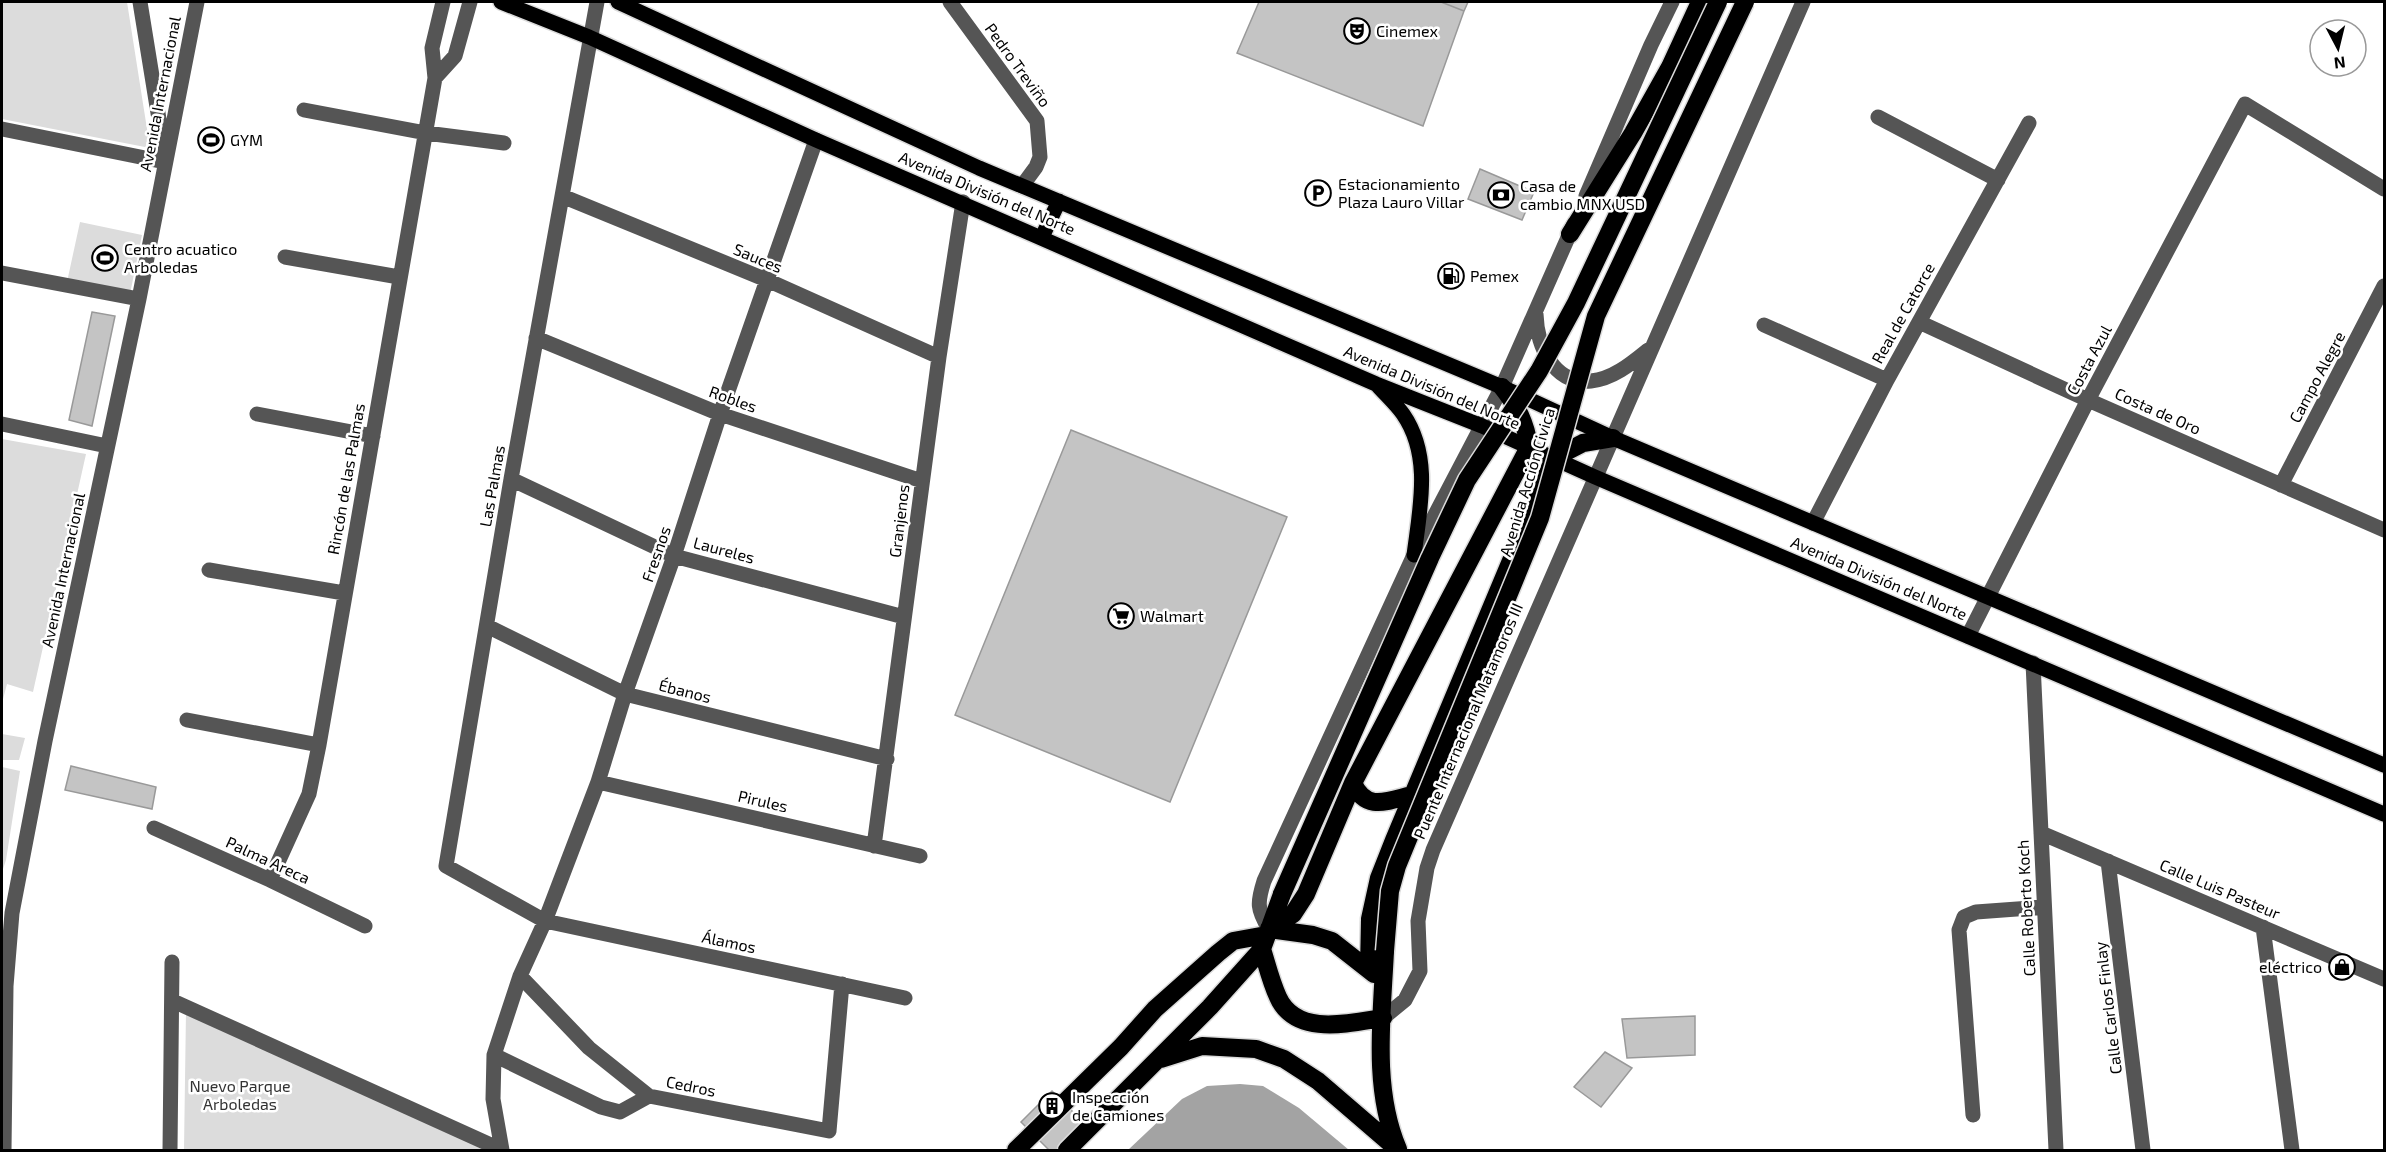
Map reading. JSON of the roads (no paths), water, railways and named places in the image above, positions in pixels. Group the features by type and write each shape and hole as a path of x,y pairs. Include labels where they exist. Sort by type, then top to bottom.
{"highway":[{"path":"1570,234 1618,158 1670,67 1700,2"},
{"name":"Avenida Acción Civica","path":"1266,938 1282,894 1430,558 1467,480 1539,371 1576,303 1718,2"},
{"name":"Avenida Acción Civica","path":"1384,984 1390,891 1397,866 1540,518 1596,316 1745,2"},
{"path":"1067,1150 1159,1059 1266,938 1293,914 1306,894 1353,783 1529,447 1527,429 1520,412 1502,387"},
{"path":"1369,969 1370,919 1379,878 1554,458 1583,443 1612,438"},
{"path":"1353,783 1358,793 1374,803 1412,795"},
{"path":"1016,1150 1121,1047 1155,1009 1233,940 1313,934 1332,941 1369,969 1384,984 1381,1066 1385,1104 1398,1150"},
{"path":"1266,938 1279,1000 1290,1012 1305,1022 1321,1025 1383,1018"},
{"path":"1159,1059 1202,1046 1256,1048 1284,1059 1318,1081 1398,1150"}],"main road":[{"name":"Avenida División del Norte","path":"501,2 589,37 816,140 963,202 1376,384 1482,426 1595,477 2385,814"},
{"name":"Avenida División del Norte","path":"618,2 1022,186 1502,387 1612,438 2385,765"},
{"path":"1042,237 1059,201"},
{"path":"1376,384 1403,414 1419,449 1422,488 1414,555"}],"street":[{"path":"2,129 165,162 140,2"},
{"name":"Avenida Internacional","path":"4,1150 7,913 139,299 197,2"},
{"name":"Rincón de las Palmas","path":"270,880 309,794 319,745 426,133 435,78 432,48 443,2"},
{"path":"435,78 455,56 470,2"},
{"name":"Las Palmas","path":"545,921 446,866 511,479 597,2"},
{"name":"Pedro Treviño","path":"949,2 1037,122 1040,157 1036,167 1022,186"},
{"path":"1266,938 1259,899 1264,881 1414,555 1502,387 1651,45 1672,2"},
{"path":"1612,438 1803,2"},
{"name":"Costa Azul","path":"1968,636 2088,400 2245,104 2385,189"},
{"path":"304,110 426,133 504,143"},
{"path":"1878,117 1998,180"},
{"name":"Real de Catorce","path":"1813,523 1887,380 2029,123"},
{"name":"Fresnos","path":"502,1150 493,1099 494,1055 520,976 545,921 598,782 625,694 674,556 720,414 816,140"},
{"name":"Sauces","path":"562,196 766,280 939,357"},
{"name":"Granjenos","path":"874,846 939,357 963,202"},
{"path":"285,257 399,277"},
{"path":"2,273 139,299"},
{"name":"Campo Alegre","path":"2281,485 2385,286"},
{"path":"1536,308 1536,330 1543,352 1557,370 1574,379 1591,381 1611,375 1652,347"},
{"name":"Costa de Oro","path":"1919,322 2088,400 2385,530"},
{"path":"1764,325 1887,380"},
{"name":"Robles","path":"536,338 720,414 922,481"},
{"path":"257,414 373,436"},
{"path":"2,424 107,446"},
{"name":"Puente Internacional Matamoros III","path":"1383,1018 1405,1000 1420,971 1418,921 1427,868 1433,850 1612,438"},
{"name":"Laureles","path":"511,479 674,556 904,617"},
{"path":"209,570 344,593"},
{"name":"Ébanos","path":"487,626 625,694 886,759"},
{"name":"Calle Roberto Koch","path":"2033,663 2056,1150"},
{"path":"187,720 319,745"},
{"name":"Pirules","path":"598,782 920,856"},
{"name":"Palma Areca","path":"154,828 270,880 365,927"},
{"name":"Calle Luis Pasteur","path":"2041,832 2385,979"},
{"name":"Calle Carlos Finlay","path":"2108,861 2143,1150"},
{"path":"1973,1115 1959,930 1964,918 1976,912 2044,907"},
{"name":"Álamos","path":"545,921 905,998"},
{"path":"2263,927 2292,1150"},
{"path":"170,1150 172,962"},
{"name":"Cedros","path":"520,976 589,1048 649,1096 829,1131 842,984"},
{"path":"173,1000 502,1150"},
{"path":"494,1055 611,1110 620,1112 649,1096"}],"place":[{"name":"Cinemex","path":"1357,31"},
{"name":"GYM","path":"211,140"},
{"name":"Estacionamiento Plaza Lauro Villar","path":"1318,193"},
{"name":"Casa de cambio MNX USD","path":"1501,195"},
{"name":"Centro acuatico Arboledas","path":"105,258"},
{"name":"Pemex","path":"1451,276"},
{"name":"Walmart","path":"1121,616"},
{"name":"eléctrico","path":"2342,967"},
{"name":"Inspección de Camiones","path":"1052,1106"}],"park label":[{"name":"Nuevo Parque Arboledas","path":"240,1095"}]}
